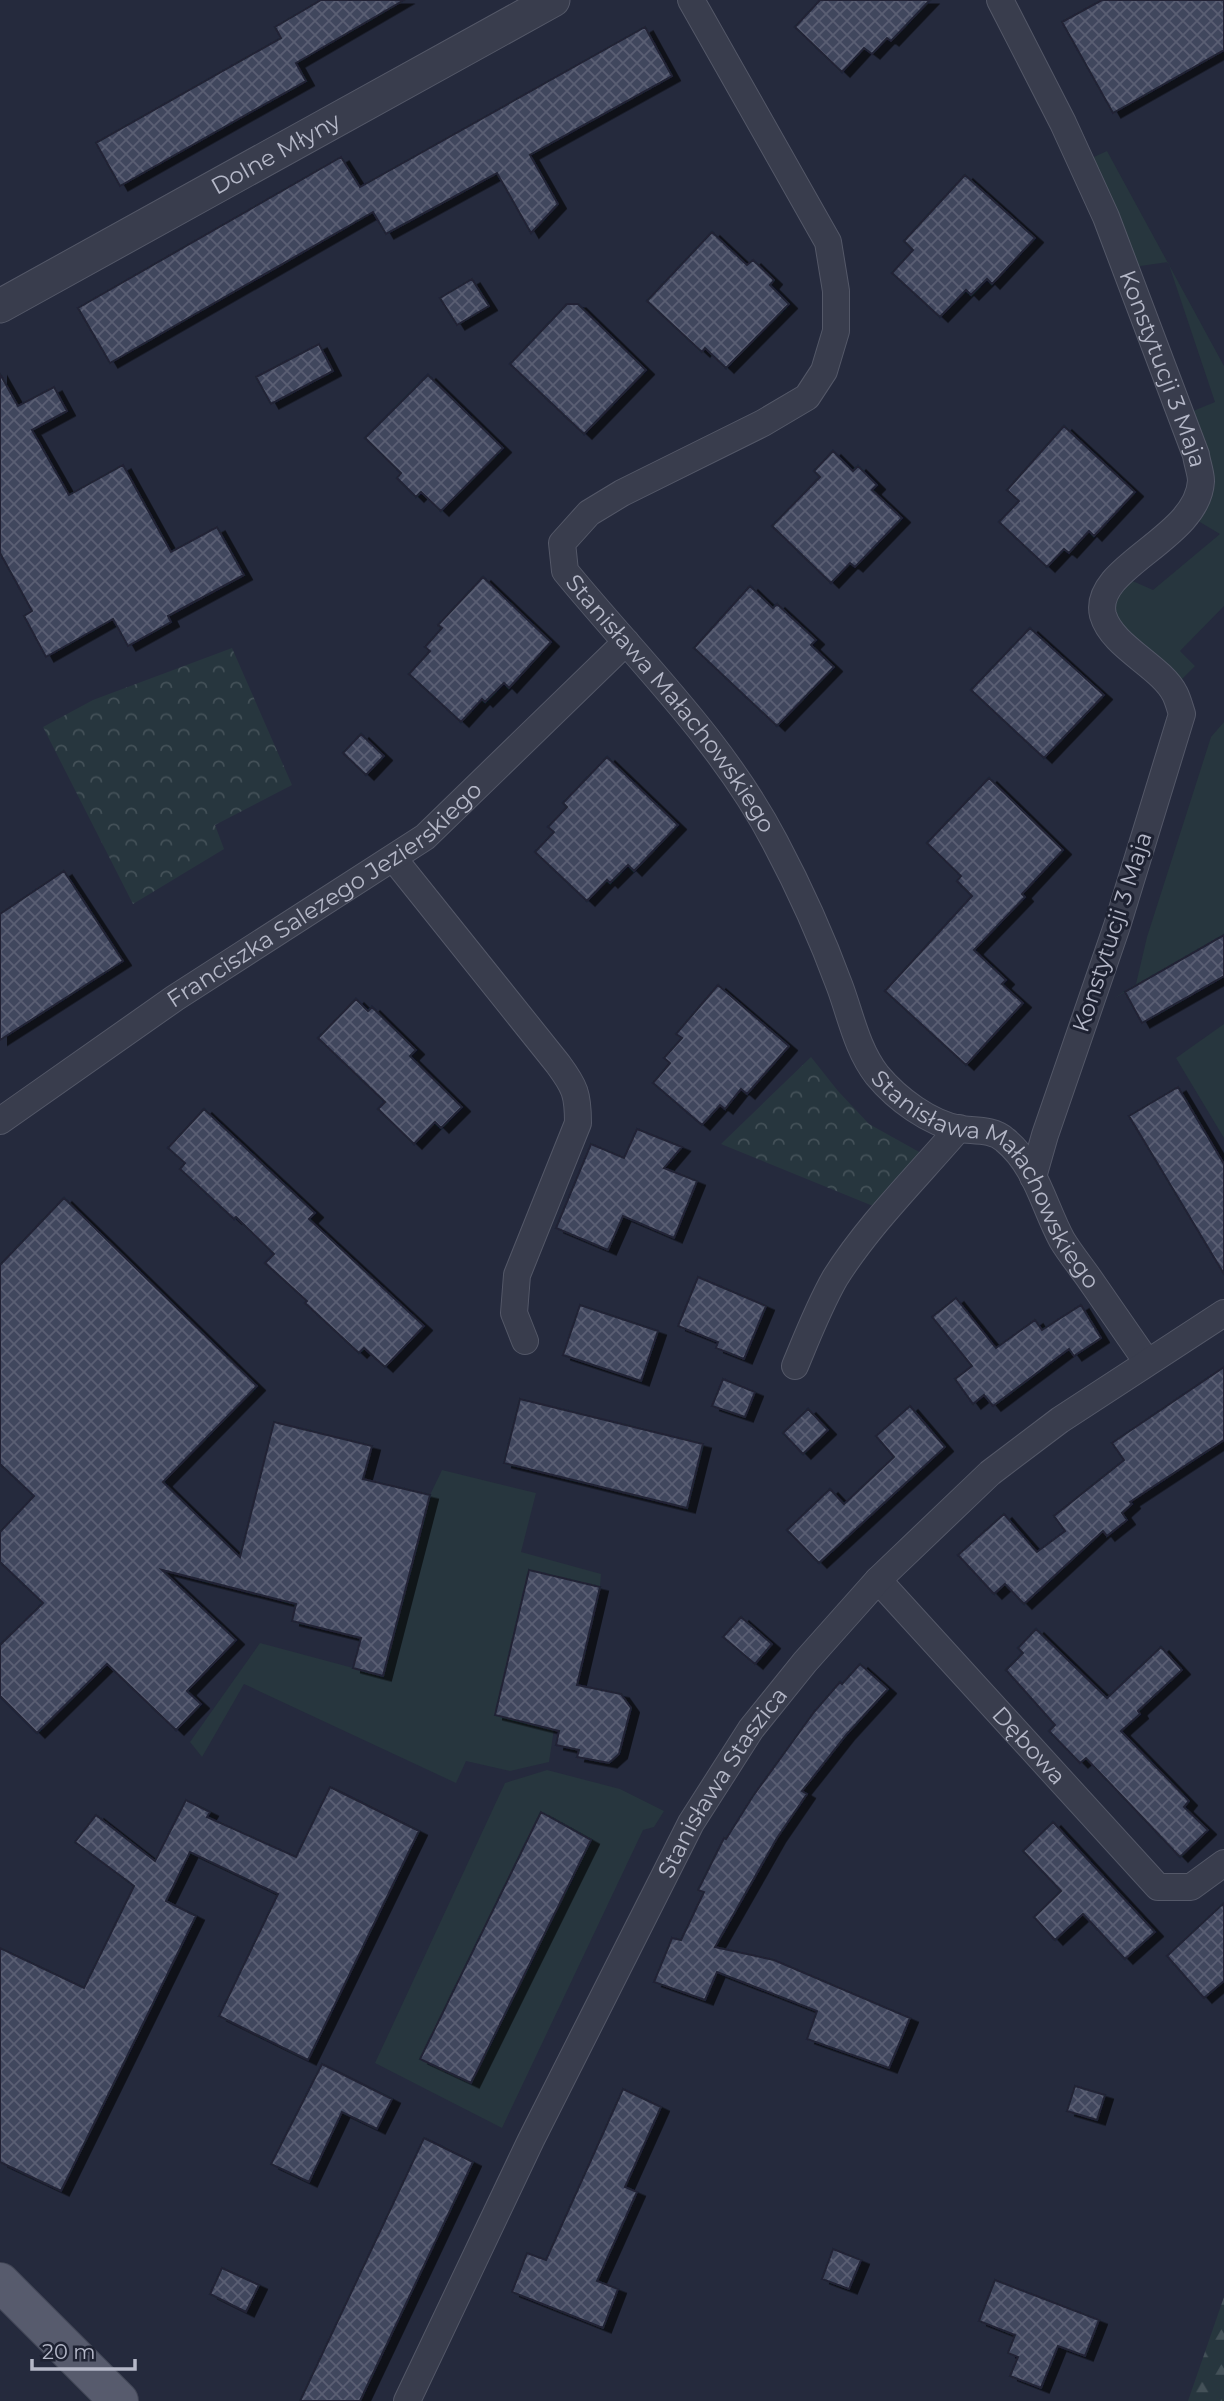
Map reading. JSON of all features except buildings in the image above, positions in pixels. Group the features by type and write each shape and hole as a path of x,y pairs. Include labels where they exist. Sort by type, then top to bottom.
{"main road":[{"path":"0,2282 119,2401"}],"street":[{"name":"Dolne Młyny","path":"0,306 553,0"},
{"name":"Stanisława Małachowskiego","path":"691,0 828,242 836,290 836,331 824,371 807,397 763,423 622,493 589,513 562,543 565,571 704,732 757,809 802,897 840,987 857,1038 871,1066 898,1096 916,1110 959,1128 982,1130 1003,1138 1022,1156 1063,1241 1147,1362"},
{"name":"Konstytucji 3 Maja","path":"1000,0 1106,217 1196,455 1201,480 1195,504 1188,515 1179,526 1119,575 1107,591 1103,602 1102,612 1108,629 1175,692 1182,714 1117,926 1033,1177"},
{"name":"Franciszka Salezego Jezierskiego","path":"0,1121 175,998 425,837 626,642"},
{"path":"394,859 569,1079 578,1097 578,1123 517,1275 514,1313 525,1341"},
{"path":"794,1366 835,1278 878,1220 959,1128"},
{"name":"Stanisława Staszica","path":"407,2401 531,2140 691,1823 751,1729 878,1580 990,1473 1060,1420 1224,1313"},
{"name":"Dębowa","path":"878,1580 1158,1887 1191,1887 1224,1863"}],"green space":[{"path":"1107,151 1167,262 1126,268 1081,163"},
{"path":"1169,265 1224,366 1224,606 1180,651 1195,666 1182,679 1168,685 1108,629 1119,575 1153,590 1220,534 1188,515 1195,504 1181,416 1215,402"},
{"path":"232,648 292,785 215,825 224,849 133,904 43,727 93,700"},
{"path":"1224,722 1224,935 1113,999 1136,984 1147,937 1211,737"},
{"path":"1224,1024 1224,1138 1176,1058"},
{"path":"811,1057 869,1124 921,1153 873,1206 721,1144"},
{"path":"442,1470 536,1493 521,1552 601,1574 600,1587 529,1570 495,1715 554,1729 549,1762 510,1771 466,1761 456,1783 244,1684 202,1757 190,1742 260,1643 383,1676 430,1495"},
{"path":"547,1770 620,1789 664,1811 654,1827 643,1830 502,2128 375,2063 505,1783"},
{"path":"1224,2297 1224,2401 1188,2401"}]}
